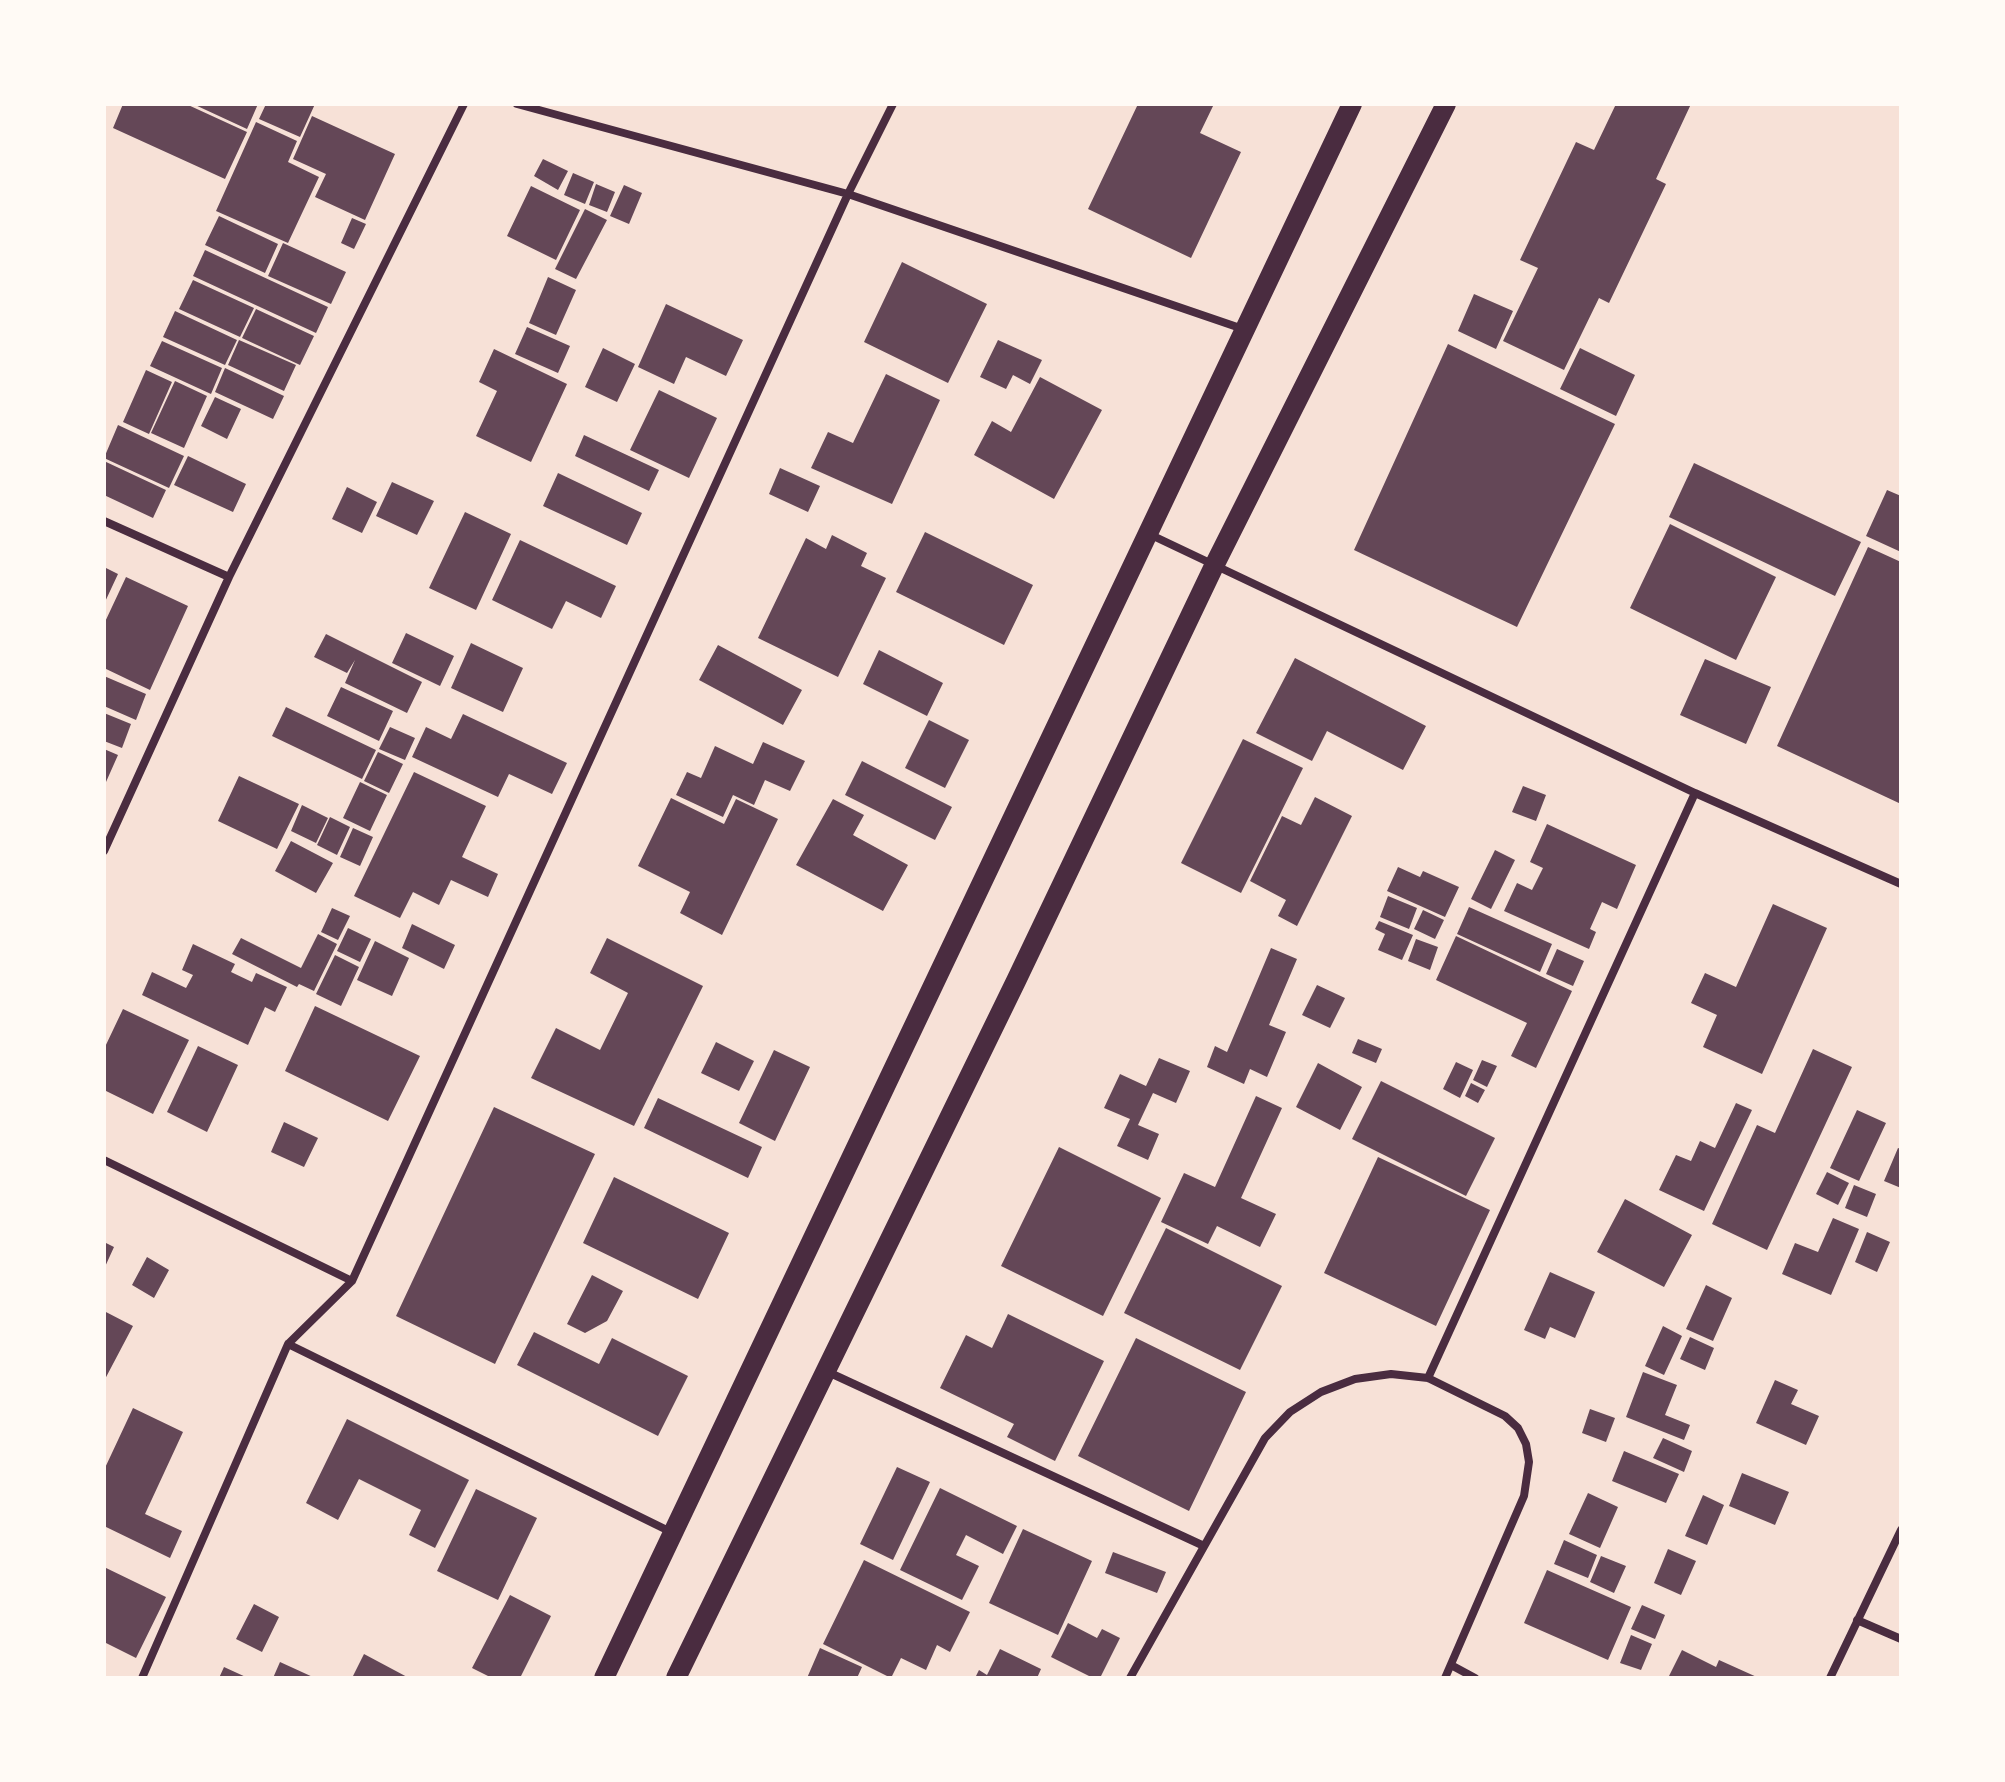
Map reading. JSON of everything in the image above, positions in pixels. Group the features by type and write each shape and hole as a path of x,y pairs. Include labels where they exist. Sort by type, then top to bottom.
{"main road":[{"path":"604,1678 1352,104"},
{"path":"676,1678 1016,981 1215,564 1446,104"}],"street":[{"path":"104,851 229,577 464,104"},
{"path":"517,104 848,194 1246,330"},
{"path":"142,1678 288,1344 352,1281 848,194 893,104"},
{"path":"104,521 229,577"},
{"path":"1149,534 1695,793 1901,884"},
{"path":"1428,1378 1695,793"},
{"path":"104,1160 352,1281"},
{"path":"288,1344 673,1533"},
{"path":"825,1370 1204,1546"},
{"path":"1130,1678 1265,1438 1290,1412 1321,1392 1355,1379 1391,1374 1428,1378 1505,1416 1518,1428 1526,1444 1529,1462 1524,1496 1445,1678"},
{"path":"1830,1678 1901,1530"},
{"path":"1857,1620 1901,1639"},
{"path":"1451,1665 1475,1678"}],"building":[{"path":"123,104 186,104 247,132 225,179 113,128"},
{"path":"193,104 258,104 247,129"},
{"path":"266,104 315,104 300,137 259,119"},
{"path":"1138,104 1214,104 1200,133 1241,152 1191,258 1088,209"},
{"path":"1616,104 1691,104 1656,179 1666,184 1609,303 1599,298 1564,370 1503,341 1538,268 1520,260 1576,142 1594,150"},
{"path":"312,116 395,154 365,220 315,197 326,174 293,159"},
{"path":"256,122 297,141 288,162 319,177 288,243 216,211"},
{"path":"543,159 568,171 558,190 534,176"},
{"path":"573,173 594,182 585,204 564,195"},
{"path":"596,184 615,192 607,212 589,205"},
{"path":"624,185 642,193 629,224 610,216"},
{"path":"531,186 580,210 556,260 507,236"},
{"path":"585,209 607,220 576,279 555,269"},
{"path":"219,216 278,244 265,273 205,245"},
{"path":"352,218 366,224 354,249 341,243"},
{"path":"283,243 346,272 331,304 268,276"},
{"path":"205,250 328,307 316,333 193,276"},
{"path":"902,262 987,304 948,383 864,342"},
{"path":"548,277 576,290 556,335 529,323"},
{"path":"193,280 254,308 240,337 179,309"},
{"path":"1474,294 1513,311 1496,349 1458,331"},
{"path":"666,304 743,340 726,376 686,357 674,384 638,367"},
{"path":"256,309 314,336 300,365 242,338"},
{"path":"175,311 237,340 225,365 163,337"},
{"path":"527,327 570,346 558,373 515,354"},
{"path":"239,340 296,365 284,391 228,365"},
{"path":"998,340 1042,360 1030,384 1013,375 1006,389 980,377"},
{"path":"162,341 222,368 211,394 150,366"},
{"path":"1448,344 1615,424 1517,627 1354,550"},
{"path":"603,348 635,364 617,402 585,387"},
{"path":"1580,348 1635,375 1616,416 1560,389"},
{"path":"494,349 567,384 531,462 476,436 497,391 479,382"},
{"path":"225,368 284,396 273,419 215,392"},
{"path":"146,370 172,382 149,434 123,422"},
{"path":"886,374 940,400 892,504 811,468 828,432 853,443"},
{"path":"1040,377 1102,410 1054,499 974,455 992,421 1011,432"},
{"path":"175,381 207,396 184,448 151,433"},
{"path":"659,390 717,418 689,478 630,450"},
{"path":"215,397 241,409 227,439 201,426"},
{"path":"118,425 184,456 169,488 104,458"},
{"path":"584,435 659,470 649,491 575,456"},
{"path":"188,456 246,484 233,512 174,485"},
{"path":"104,461 166,490 153,518 104,495"},
{"path":"1694,463 1861,542 1835,596 1669,517"},
{"path":"780,468 820,486 808,512 769,494"},
{"path":"558,473 642,513 627,545 543,506"},
{"path":"392,482 434,501 417,535 376,516"},
{"path":"347,487 377,502 362,533 332,519"},
{"path":"1887,490 1901,496 1901,552 1866,536"},
{"path":"465,512 511,534 476,610 429,588"},
{"path":"1670,524 1776,577 1736,660 1630,608"},
{"path":"925,532 1033,585 1004,645 896,592"},
{"path":"832,535 867,553 861,566 886,578 838,677 758,638 806,538 826,549"},
{"path":"520,540 616,586 601,618 566,601 552,629 492,600"},
{"path":"1868,547 1901,562 1901,804 1777,746"},
{"path":"104,567 118,574 104,604"},
{"path":"126,577 188,606 150,690 104,668 104,624"},
{"path":"406,633 454,656 440,686 392,663"},
{"path":"326,634 422,682 407,713 345,683 355,660 347,673 314,657"},
{"path":"471,643 523,668 503,712 451,688"},
{"path":"718,645 802,690 783,725 699,680"},
{"path":"879,650 943,683 927,716 863,684"},
{"path":"1295,658 1426,726 1403,770 1327,731 1312,761 1256,733"},
{"path":"1705,659 1771,687 1746,744 1680,715"},
{"path":"104,676 146,694 136,720 104,706"},
{"path":"341,687 393,711 379,741 327,716"},
{"path":"286,707 376,750 362,779 272,736"},
{"path":"104,713 131,724 122,748 104,741"},
{"path":"463,714 567,763 552,794 509,774 498,797 412,757 426,727 451,739"},
{"path":"929,720 969,740 945,788 905,768"},
{"path":"390,727 415,738 405,760 379,749"},
{"path":"1243,739 1303,768 1241,893 1181,863"},
{"path":"763,742 805,761 790,791 765,780 754,805 733,795 723,817 676,795 687,772 701,778 715,746 753,764"},
{"path":"104,749 118,755 106,782 104,782"},
{"path":"378,752 403,764 389,793 364,781"},
{"path":"862,761 952,807 935,840 845,795"},
{"path":"414,772 486,806 462,857 498,874 488,897 451,880 439,905 413,892 400,918 354,896"},
{"path":"239,776 299,804 277,849 218,821"},
{"path":"360,782 387,795 370,831 343,818"},
{"path":"1523,786 1546,795 1536,821 1512,812"},
{"path":"1315,797 1352,816 1297,926 1278,916 1286,900 1250,881 1282,816 1301,825"},
{"path":"671,798 724,824 736,799 778,819 722,935 680,913 690,892 638,866"},
{"path":"833,799 864,815 853,835 908,865 883,911 796,865"},
{"path":"302,805 328,818 316,843 291,831"},
{"path":"330,817 350,827 337,855 317,845"},
{"path":"1547,824 1636,865 1617,909 1602,902 1590,929 1596,932 1589,949 1504,911 1517,883 1532,890 1543,868 1530,862"},
{"path":"353,828 373,837 360,866 340,857"},
{"path":"291,841 333,863 316,893 275,871"},
{"path":"1495,850 1515,860 1491,909 1471,899"},
{"path":"1398,867 1420,877 1423,871 1459,887 1445,917 1387,891"},
{"path":"1388,896 1417,908 1409,929 1380,917"},
{"path":"1773,904 1827,928 1762,1074 1703,1047 1717,1015 1691,1003 1705,973 1736,987"},
{"path":"1469,907 1552,944 1540,972 1457,934"},
{"path":"332,908 350,916 338,940 321,932"},
{"path":"1423,910 1444,920 1435,939 1414,929"},
{"path":"1379,921 1413,935 1402,960 1378,950 1385,934 1375,929"},
{"path":"412,924 455,945 444,969 402,948"},
{"path":"348,928 371,939 360,962 337,951"},
{"path":"318,934 337,944 314,991 299,984 297,987 232,954 241,938 301,968"},
{"path":"1456,936 1572,991 1536,1068 1511,1056 1527,1023 1436,980"},
{"path":"607,938 703,986 634,1126 531,1078 556,1028 600,1050 628,993 590,973"},
{"path":"1416,939 1438,947 1430,970 1408,961"},
{"path":"375,941 409,958 392,996 357,980"},
{"path":"193,944 235,964 231,972 252,982 256,973 287,987 275,1012 265,1007 248,1045 142,995 152,972 186,988 193,975 182,970"},
{"path":"1271,948 1297,959 1269,1025 1286,1032 1267,1077 1250,1069 1244,1084 1207,1067 1215,1046 1227,1052"},
{"path":"1557,949 1584,961 1573,986 1546,974"},
{"path":"335,955 359,967 341,1006 316,994"},
{"path":"1317,985 1345,998 1330,1028 1302,1015"},
{"path":"315,1006 420,1056 388,1121 285,1071"},
{"path":"123,1009 189,1040 153,1114 104,1090 104,1049"},
{"path":"1358,1039 1382,1049 1376,1063 1352,1053"},
{"path":"716,1042 754,1061 739,1091 701,1073"},
{"path":"198,1046 238,1065 207,1132 167,1112"},
{"path":"1813,1049 1852,1067 1767,1250 1712,1224 1757,1125 1775,1133"},
{"path":"774,1050 810,1067 775,1141 739,1123"},
{"path":"1159,1058 1190,1071 1176,1103 1153,1093 1138,1125 1159,1134 1148,1160 1117,1146 1130,1119 1104,1108 1120,1074 1146,1086"},
{"path":"1482,1060 1497,1066 1487,1087 1473,1080"},
{"path":"1456,1062 1473,1070 1460,1098 1443,1089"},
{"path":"1318,1063 1362,1087 1340,1130 1296,1107"},
{"path":"1381,1081 1495,1138 1466,1196 1352,1139"},
{"path":"1471,1083 1485,1090 1478,1103 1465,1096"},
{"path":"1256,1096 1282,1108 1241,1198 1276,1214 1260,1247 1217,1226 1208,1244 1161,1222 1184,1173 1215,1187"},
{"path":"658,1098 762,1147 748,1178 644,1128"},
{"path":"1736,1103 1752,1110 1704,1211 1659,1190 1676,1155 1691,1161 1700,1141 1715,1148"},
{"path":"494,1107 595,1154 495,1364 396,1316"},
{"path":"1857,1110 1886,1123 1859,1181 1830,1168"},
{"path":"284,1122 318,1138 304,1167 271,1152"},
{"path":"1059,1147 1161,1198 1103,1316 1001,1266"},
{"path":"1898,1148 1901,1149 1901,1188 1884,1181"},
{"path":"1378,1157 1490,1210 1436,1326 1324,1273"},
{"path":"1827,1172 1849,1183 1838,1205 1816,1194"},
{"path":"614,1177 729,1233 698,1299 583,1243"},
{"path":"1854,1185 1876,1194 1867,1217 1845,1208"},
{"path":"1625,1199 1692,1235 1664,1287 1597,1252"},
{"path":"1833,1218 1859,1229 1831,1295 1782,1274 1795,1243 1818,1252"},
{"path":"1166,1228 1282,1286 1240,1370 1124,1313"},
{"path":"1867,1232 1890,1242 1877,1272 1855,1262"},
{"path":"104,1242 114,1247 104,1269"},
{"path":"147,1257 169,1270 154,1298 132,1285"},
{"path":"1550,1272 1595,1292 1575,1338 1550,1327 1545,1339 1524,1330"},
{"path":"592,1275 623,1291 607,1321 585,1333 567,1324"},
{"path":"1706,1285 1732,1298 1713,1341 1686,1329"},
{"path":"104,1311 133,1326 104,1381"},
{"path":"1008,1314 1104,1361 1055,1461 1007,1437 1014,1424 940,1388 966,1335 992,1348"},
{"path":"1663,1326 1682,1336 1664,1375 1645,1366"},
{"path":"534,1332 599,1364 612,1338 688,1376 658,1436 517,1365"},
{"path":"1690,1337 1714,1348 1705,1370 1680,1359"},
{"path":"1136,1338 1246,1392 1189,1511 1078,1456"},
{"path":"1643,1372 1677,1385 1665,1415 1690,1425 1684,1440 1626,1417"},
{"path":"1775,1380 1798,1390 1791,1404 1819,1416 1806,1445 1756,1423"},
{"path":"133,1408 183,1432 145,1514 182,1531 170,1558 104,1526 104,1470"},
{"path":"1590,1409 1615,1418 1606,1442 1582,1433"},
{"path":"347,1419 469,1480 435,1548 409,1535 421,1510 359,1479 338,1520 306,1503"},
{"path":"1663,1438 1692,1451 1684,1472 1653,1458"},
{"path":"1624,1451 1679,1474 1666,1503 1612,1481"},
{"path":"897,1467 930,1482 893,1560 860,1544"},
{"path":"1742,1473 1789,1492 1775,1525 1729,1506"},
{"path":"940,1488 1017,1526 1003,1554 966,1535 956,1555 979,1566 962,1600 900,1570"},
{"path":"476,1489 537,1518 498,1600 437,1571"},
{"path":"1588,1493 1618,1507 1600,1548 1569,1534"},
{"path":"1703,1495 1724,1505 1707,1545 1685,1536"},
{"path":"1023,1529 1092,1561 1058,1635 989,1603"},
{"path":"1564,1540 1597,1555 1588,1578 1554,1564"},
{"path":"1668,1549 1696,1561 1681,1595 1654,1583"},
{"path":"1113,1552 1166,1572 1157,1593 1105,1573"},
{"path":"1601,1556 1626,1566 1614,1593 1590,1582"},
{"path":"864,1560 970,1612 950,1652 937,1645 926,1670 901,1658 891,1678 823,1644"},
{"path":"104,1567 166,1597 136,1658 104,1642"},
{"path":"1547,1570 1631,1607 1608,1660 1524,1623"},
{"path":"510,1595 551,1616 520,1678 492,1678 472,1668"},
{"path":"254,1604 279,1617 262,1652 236,1639"},
{"path":"1642,1605 1665,1615 1655,1639 1631,1629"},
{"path":"1068,1623 1097,1638 1102,1629 1120,1638 1100,1678 1093,1678 1051,1657"},
{"path":"1631,1635 1652,1644 1641,1670 1620,1663"},
{"path":"820,1648 862,1667 857,1678 807,1678"},
{"path":"1000,1649 1041,1669 1037,1678 975,1678 979,1670 987,1675"},
{"path":"1682,1650 1716,1667 1719,1660 1759,1678 1668,1678"},
{"path":"364,1654 409,1678 352,1678"},
{"path":"280,1662 315,1678 273,1678"},
{"path":"224,1667 248,1678 219,1678"}]}
